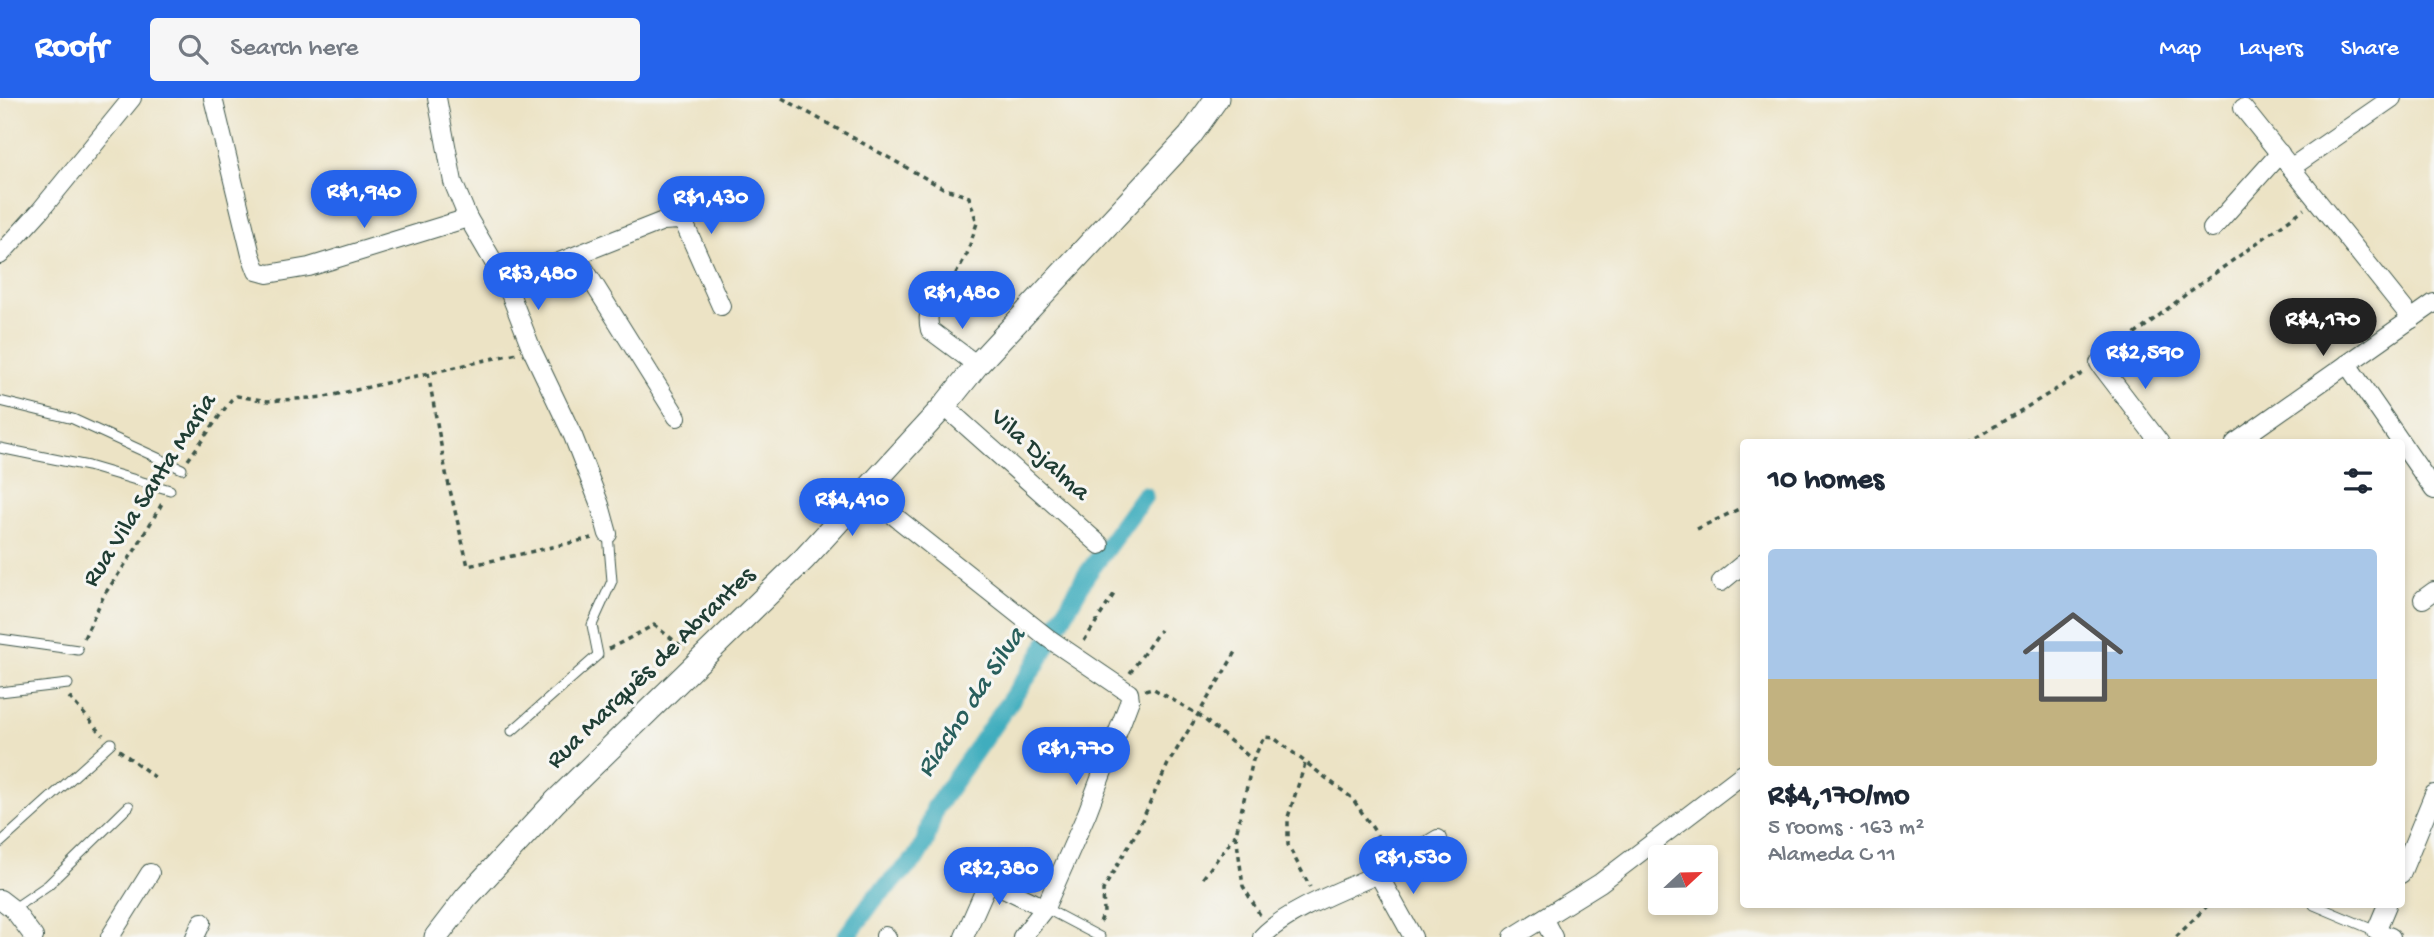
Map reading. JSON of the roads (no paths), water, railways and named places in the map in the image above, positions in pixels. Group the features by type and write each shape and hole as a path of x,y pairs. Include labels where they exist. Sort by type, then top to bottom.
{"street":[{"path":"0,255 40,211 132,98"},
{"path":"213,98 257,271 268,274 309,267 468,218"},
{"path":"437,98 453,182 468,218 506,284 532,350 573,436 600,505 608,534"},
{"name":"Rua Marquês de Abrantes","path":"436,937 466,898 555,802 804,559 944,406 977,365 1190,136 1217,98"},
{"path":"2292,167 2392,98"},
{"path":"2243,108 2412,318"},
{"path":"2212,229 2280,153"},
{"path":"506,284 663,221 679,220 685,225 721,306"},
{"path":"577,257 677,417"},
{"path":"943,296 931,306 927,316 930,330 977,365"},
{"path":"2241,439 2434,303"},
{"path":"2099,363 2157,439"},
{"path":"2347,364 2399,439"},
{"name":"Vila Djalma","path":"944,406 1100,545"},
{"path":"2405,448 2434,490"},
{"path":"864,492 1048,638 1125,690 1129,700 1087,813 1045,908 1022,936"},
{"path":"1721,582 1740,566"},
{"path":"1513,937 1600,883 1740,776"},
{"path":"2405,864 2434,794"},
{"path":"1265,933 1317,902 1385,871 1438,839"},
{"path":"1385,871 1413,937"},
{"path":"110,937 150,873"},
{"path":"964,937 987,885 993,883 1045,908"},
{"path":"6,904 34,937"},
{"path":"2384,934 2388,908"},
{"path":"1544,920 1553,937"}],"lane":[{"path":"0,401 73,419 181,469"},
{"path":"0,448 88,466 170,490"},
{"path":"512,731 598,655 592,625 612,581 608,534"},
{"path":"0,639 78,650"},
{"path":"0,692 68,684"},
{"path":"0,843 111,743"},
{"path":"6,904 48,885 129,806"},
{"path":"1045,908 1097,936"},
{"path":"2321,908 2384,934"}],"waterway":[{"name":"Riacho da Silva","path":"846,937 874,899 915,859 925,842 935,808 1036,664 1085,577 1144,496"}]}
